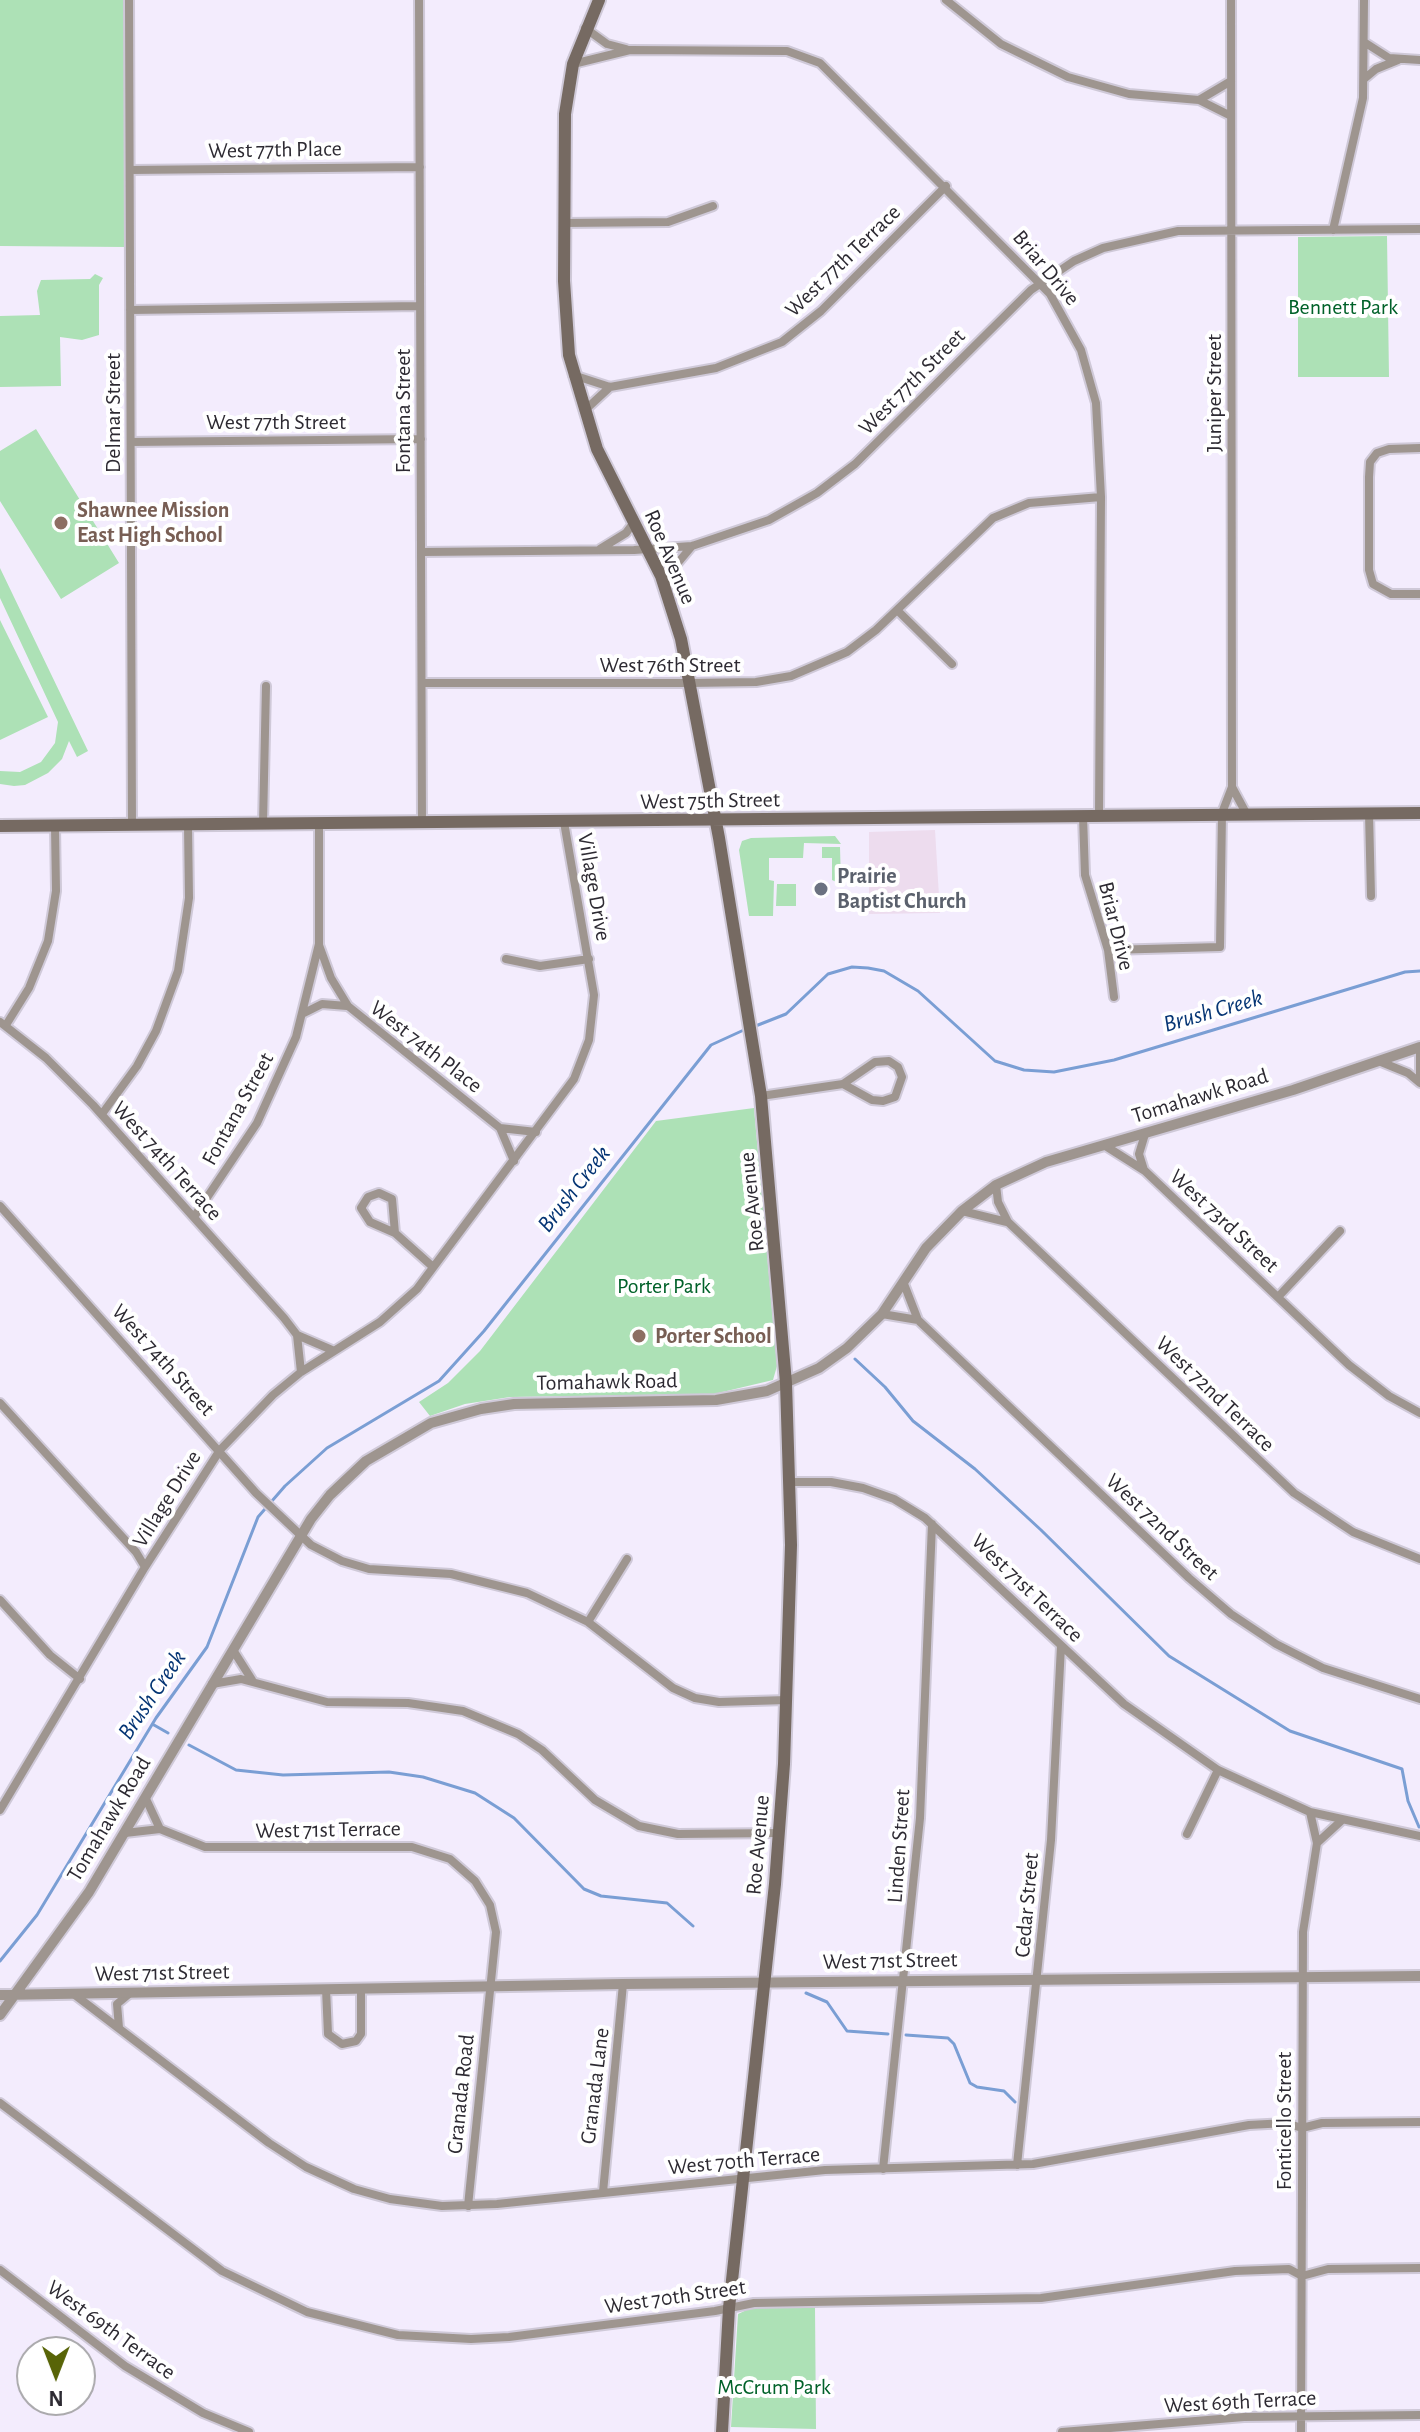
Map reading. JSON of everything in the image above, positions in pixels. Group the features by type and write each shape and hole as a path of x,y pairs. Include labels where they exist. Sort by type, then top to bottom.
{"main road":[{"name":"Roe Avenue","path":"599,0 585,28 573,64 565,114 565,325 583,412 597,449 649,549 665,587 689,683 716,821 761,1096 786,1383 790,1482 787,1700 780,1833 729,2308 722,2432"},
{"name":"West 75th Street","path":"0,826 1420,813"}],"street":[{"name":"Delmar Street","path":"129,0 132,825"},
{"name":"Fontana Street","path":"419,0 422,821"},
{"path":"946,0 1001,44 1068,77 1129,94 1199,100 1231,116"},
{"name":"Juniper Street","path":"1108,950 1220,947 1222,813 1232,787 1231,0"},
{"path":"1333,230 1359,117 1364,79 1364,0"},
{"path":"585,28 607,44 630,50"},
{"path":"1364,42 1385,57 1420,60"},
{"name":"Briar Drive","path":"573,64 630,50 787,51 804,55 830,71 1041,283 1069,323 1090,375 1099,429 1099,815"},
{"path":"1364,79 1376,69 1399,60"},
{"path":"1199,100 1231,81"},
{"name":"West 77th Place","path":"130,170 420,167"},
{"name":"West 77th Terrace","path":"573,375 610,387 716,368 782,342 821,311 946,186"},
{"path":"564,223 668,222 713,206"},
{"name":"West 77th Street","path":"422,552 692,546 769,520 836,479 1041,283 1074,261 1133,239 1178,231 1420,229"},
{"path":"130,310 420,306"},
{"path":"583,412 610,387"},
{"name":"West 77th Street","path":"131,442 421,439"},
{"path":"1420,448 1389,449 1377,453 1370,462 1369,477 1369,570 1373,584 1380,591 1420,594"},
{"name":"West 76th Street","path":"422,683 756,682 816,668 847,652 897,610 993,518 1029,503 1101,497"},
{"path":"595,550 614,543 635,521"},
{"path":"665,587 671,571 692,546"},
{"path":"897,610 952,664"},
{"path":"263,824 266,686"},
{"name":"Juniper Street","path":"1232,787 1246,813"},
{"path":"1369,813 1371,896"},
{"name":"Briar Drive","path":"1083,816 1085,875 1108,950 1114,997"},
{"name":"Village Drive","path":"1,1805 145,1567 220,1450 273,1395 301,1372 392,1313 433,1267 565,1095 585,1053 593,1005 589,959 564,822"},
{"name":"Fontana Street","path":"194,1217 264,1109 303,1014 319,944 319,823"},
{"path":"102,1114 156,1031 178,971 189,898 188,825"},
{"path":"3,1024 29,988 48,941 56,891 55,826"},
{"name":"West 74th Place","path":"319,944 331,978 348,1006 500,1128 514,1161"},
{"name":"Village Drive","path":"506,959 540,966 589,959"},
{"path":"303,1014 322,1004 348,1006"},
{"name":"West 74th Terrace","path":"3,1024 46,1058 102,1114 297,1335 332,1350"},
{"path":"1420,1048 1420,1082"},
{"name":"Tomahawk Road","path":"0,2015 57,1940 125,1833 301,1536 330,1495 366,1461 399,1439 463,1413 514,1404 725,1400 786,1383 836,1356 882,1314 926,1248 962,1211 996,1185 1032,1167 1420,1048"},
{"path":"761,1096 843,1084 875,1062 889,1061 898,1067 902,1077 901,1088 895,1097 883,1101 872,1100 843,1084"},
{"path":"1381,1062 1408,1073 1420,1082"},
{"path":"500,1128 536,1132"},
{"name":"West 73rd Street","path":"1145,1134 1139,1154 1145,1171"},
{"name":"West 73rd Street","path":"1104,1145 1145,1171 1366,1380 1420,1413"},
{"name":"West 72nd Terrace","path":"996,1185 999,1208 1008,1222 1294,1493 1353,1532 1420,1559"},
{"path":"395,1233 392,1199 379,1193 368,1197 361,1208 364,1216 395,1233 433,1267"},
{"name":"West 74th Street","path":"0,1206 301,1536"},
{"path":"962,1211 1008,1222"},
{"name":"West 73rd Street","path":"1278,1297 1340,1231"},
{"name":"West 72nd Street","path":"904,1284 918,1320 1189,1578 1231,1614 1276,1644 1323,1668 1420,1699"},
{"path":"882,1314 918,1320"},
{"path":"297,1335 301,1372"},
{"path":"0,1403 136,1552 145,1567"},
{"name":"West 71st Terrace","path":"790,1482 831,1482 863,1488 894,1499 932,1524 1133,1711 1218,1770 1310,1812 1420,1836"},
{"name":"Linden Street","path":"883,2169 921,1802 932,1524"},
{"path":"301,1536 328,1555 356,1566 451,1574 527,1593 588,1622 682,1693 719,1702 787,1700"},
{"path":"588,1622 627,1559"},
{"path":"0,1600 50,1655 80,1679"},
{"name":"Cedar Street","path":"1017,2165 1051,1840 1061,1646"},
{"path":"233,1650 252,1681"},
{"path":"212,1684 252,1681 327,1702 435,1706 488,1720 542,1750 595,1800 639,1826 678,1834 780,1833"},
{"path":"1187,1834 1218,1770"},
{"path":"146,1799 160,1829"},
{"name":"Fonticello Street","path":"1301,2432 1302,1977 1305,1902 1317,1843 1310,1812"},
{"path":"1317,1843 1341,1821"},
{"name":"West 71st Terrace","path":"125,1833 160,1829 177,1839 218,1849 412,1847 450,1859 475,1881 493,1915 496,1954 491,1986"},
{"name":"West 71st Street","path":"0,1995 765,1982 1420,1976"},
{"name":"Granada Lane","path":"603,2192 623,1984"},
{"name":"Granada Road","path":"468,2206 491,1986"},
{"path":"326,1989 328,2034 342,2044 356,2041 361,2034 361,1988"},
{"path":"119,2028 117,2004 129,1994"},
{"name":"West 70th Terrace","path":"75,1995 269,2143 316,2173 390,2199 468,2206 743,2177 1017,2165 1072,2159 1249,2125 1286,2123 1302,2128 1322,2123 1420,2122"},
{"name":"West 70th Street","path":"0,2103 213,2265 266,2295 331,2320 398,2335 471,2339 754,2303 1006,2300 1079,2295 1235,2271 1289,2269 1302,2276 1328,2269 1420,2268"},
{"name":"West 69th Terrace","path":"0,2270 125,2366 203,2413 249,2432"},
{"name":"West 69th Terrace","path":"1062,2432 1244,2417 1420,2415"}],"shaded area":[{"path":"935,830 940,913 869,914 869,832"}],"green space":[{"path":"0,0 125,0 125,247 0,246"},
{"name":"Bennett Park","path":"1387,236 1389,377 1298,377 1298,237"},
{"path":"95,274 103,278 99,285 99,335 82,340 60,337 61,386 0,387 0,316 40,315 37,291 41,280 90,279"},
{"path":"36,429 119,563 61,599 0,501 0,451"},
{"path":"0,568 88,751 77,757 69,741 62,759 48,773 25,785 14,786 0,784 0,771 20,772 41,762 55,743 58,722 0,598"},
{"path":"0,620 48,717 0,740"},
{"path":"835,836 841,844 804,843 803,858 769,858 769,880 774,881 773,916 749,916 739,850 742,841 751,838"},
{"path":"822,847 840,847 841,884 832,880 832,858 822,858"},
{"path":"777,884 796,884 796,906 776,906"},
{"name":"Porter Park","path":"754,1108 777,1366 773,1380 714,1394 510,1397 465,1404 430,1416 419,1402 448,1383 480,1351 656,1121"},
{"name":"McCrum Park","path":"751,2308 815,2308 816,2429 731,2427 738,2314"}],"waterway":[{"name":"Brush Creek","path":"753,1027 786,1014 828,974 852,967 868,968 884,971 918,991 995,1061 1024,1070 1054,1072 1114,1060 1405,972 1420,971"},
{"name":"Brush Creek","path":"0,1961 37,1915 156,1718 207,1647 258,1517 285,1486 327,1448 439,1381 484,1331 711,1045 746,1029"},
{"path":"855,1359 885,1387 913,1421 975,1469 1169,1656 1290,1731 1402,1769 1408,1801 1419,1827"},
{"path":"154,1725 168,1733"},
{"path":"189,1745 236,1770 283,1775 389,1772 423,1777 475,1793 514,1818 584,1889 601,1896 667,1903 693,1926"},
{"path":"806,1993 827,2002 847,2031 888,2034"},
{"path":"906,2035 948,2038 954,2044 970,2083 1004,2091 1015,2102"}],"place":[{"name":"Shawnee Mission East High School","path":"61,523"},
{"name":"Prairie Baptist Church","path":"821,889"},
{"name":"Porter School","path":"639,1336"}]}
